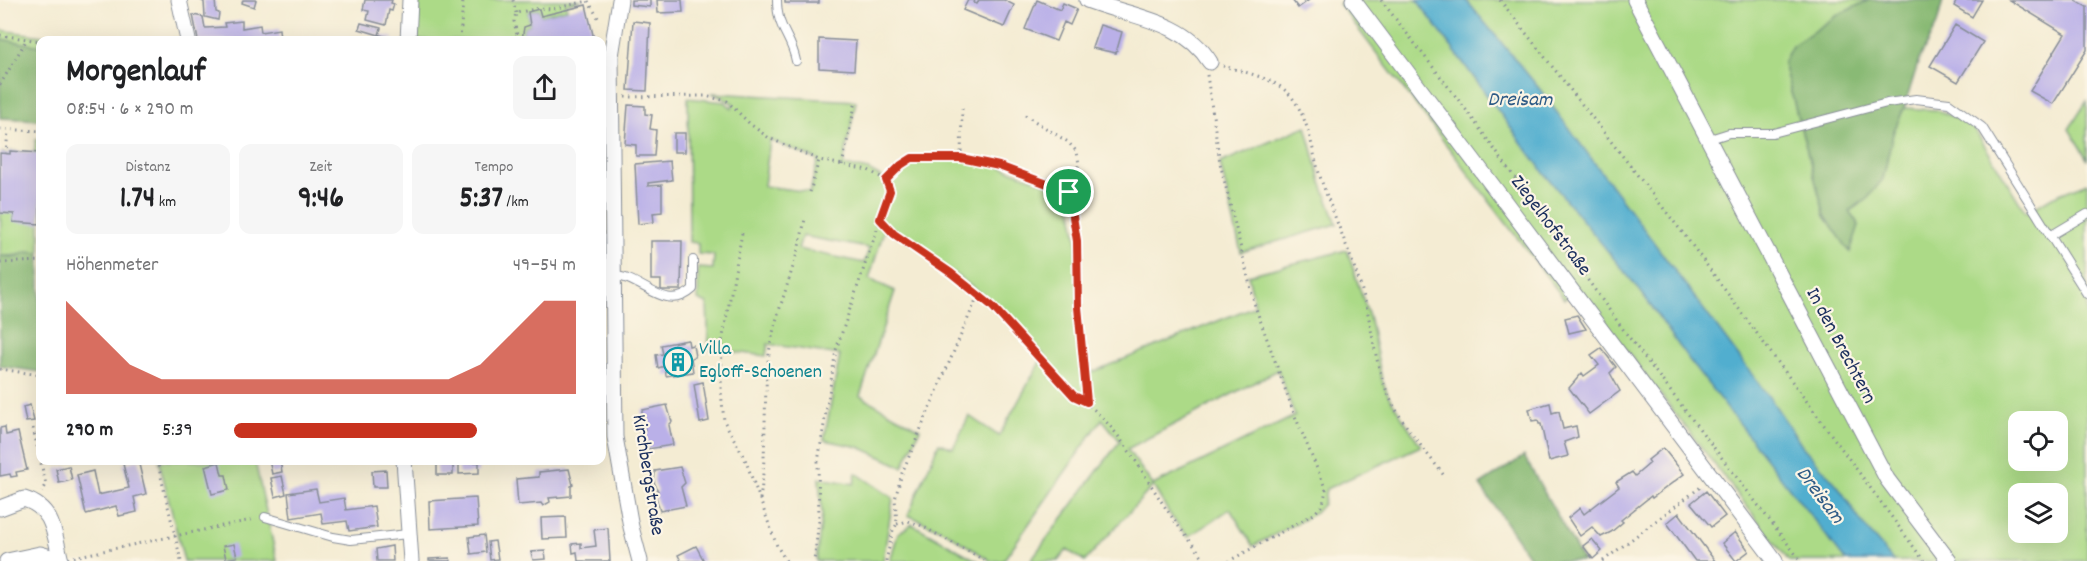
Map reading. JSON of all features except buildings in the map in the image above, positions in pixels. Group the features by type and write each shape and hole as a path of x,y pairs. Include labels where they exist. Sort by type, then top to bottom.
{"street":[{"path":"179,0 187,36"},
{"path":"408,36 410,0"},
{"name":"Kirchbergstraße","path":"620,0 611,56 612,98 607,256 613,276 615,437 631,527 641,561"},
{"path":"1088,0 1186,34 1200,46 1210,62"},
{"name":"Ziegelhofstraße","path":"1353,0 1775,561"},
{"name":"In den Brechtern","path":"1635,0 1887,479 1949,561"},
{"path":"404,465 411,561"},
{"path":"0,508 24,499 37,503 49,517 61,560"},
{"path":"7,561 40,554 61,560"}],"lane":[{"path":"777,0 779,24 794,50 796,61"},
{"path":"1710,139 1729,133 1773,134 1887,103 1916,99 1949,103 1982,127 2087,294"},
{"path":"2050,236 2087,214"},
{"path":"613,276 620,275 656,295 677,298 693,289 693,260"},
{"path":"265,517 351,540 408,534"}],"path":[{"path":"460,36 464,0"},
{"path":"513,0 518,36"},
{"path":"1381,0 1467,111 1625,332 1801,561"},
{"path":"1500,0 1686,237 1924,561"},
{"path":"516,13 539,8 552,9 588,1"},
{"path":"0,35 36,40"},
{"path":"0,85 27,39"},
{"path":"1229,561 1314,514 1323,504 1326,490 1295,416 1255,306 1218,154 1207,75 1210,62 1254,75 1275,85 1289,94 1298,108 1310,135 1322,182 1358,280 1382,380 1389,397 1445,477"},
{"path":"612,98 705,96 727,101 769,138 819,160 868,170 886,180 890,191 836,350 818,462 819,520 814,561"},
{"path":"843,165 856,101"},
{"path":"961,158 962,108"},
{"path":"1025,115 1068,142 1077,152 1079,164 1069,192 1077,241 1078,307 1087,402"},
{"path":"0,129 36,131"},
{"path":"6,154 8,131"},
{"path":"886,180 912,158 961,158 999,166 1069,192"},
{"path":"810,192 819,160"},
{"path":"760,501 765,450 765,387 771,345 805,218"},
{"path":"880,219 894,234 951,273 992,306 1074,396 1087,402 1127,448 1171,516 1206,561"},
{"path":"742,233 722,342 721,391 724,421 745,459 777,546 786,561"},
{"path":"0,263 36,261"},
{"path":"886,561 893,530 897,524 895,499 902,473 978,295"},
{"path":"0,369 36,374"},
{"path":"33,428 36,441"},
{"path":"37,503 46,485 41,465"},
{"path":"158,465 181,561"},
{"path":"1603,561 1713,477"},
{"path":"61,560 174,534 265,517"},
{"path":"897,524 909,521 920,525 986,561"}],"green space":[{"path":"419,0 582,0 566,4 567,9 541,16 539,9 528,12 530,25 524,27 523,36 416,36"},
{"path":"1344,0 1417,0 1544,173 1642,293 1687,357 1846,561 1789,561 1579,289 1564,299 1339,4"},
{"path":"1466,0 1869,0 1838,15 1792,46 1783,63 1825,216 1850,251 1859,225 1849,211 1860,205 1883,179 1893,133 1904,108 1937,110 1972,125 2026,213 2052,197 2087,183 2087,561 1893,561 1861,522 1838,486 1802,446 1774,404 1538,87"},
{"path":"1869,0 1943,0 1937,24 1919,60 1904,108 1893,133 1883,179 1867,199 1849,211 1859,225 1850,252 1825,216 1783,63 1792,46 1838,15"},
{"path":"0,30 42,36 36,36 36,45 0,39"},
{"path":"0,39 36,45 36,120 0,118"},
{"path":"712,93 856,101 843,165 868,170 886,180 912,158 961,158 999,166 1069,192 1077,241 1078,307 1085,375 1255,306 1248,275 1347,250 1370,320 1382,380 1389,397 1421,446 1326,489 1323,504 1314,514 1253,546 1230,509 1188,537 1171,516 1153,486 1085,561 1067,550 1058,561 1030,561 1120,441 1102,419 1003,561 991,561 946,532 908,515 939,443 953,448 969,416 999,436 1044,355 998,306 886,224 869,279 895,291 860,396 920,429 903,467 859,447 824,440 840,355 768,344 766,356 709,349 707,304 698,300 698,268 713,269 714,255 698,254 698,243 689,242 688,98 725,102 732,108 733,103","holes":["770,140 818,160 810,192 764,186","802,236 869,249 864,263 798,249","1278,370 1295,416 1153,485 1127,449"]},
{"path":"2087,101 2087,159 2069,129"},
{"path":"1306,126 1321,182 1337,224 1241,252 1220,163"},
{"path":"36,139 36,253 0,256 2,153 9,154 10,151 34,153"},
{"path":"27,252 36,253 36,371 0,366 0,256 15,257"},
{"path":"1524,456 1583,561 1532,561 1480,485"},
{"path":"160,465 256,465 277,561 184,561"},
{"path":"856,473 893,498 883,561 816,561 822,515 819,478 854,484"},
{"path":"912,524 978,561 890,561 898,533"}],"water":[{"name":"Dreisam","path":"1417,0 1466,0 1538,87 1774,404 1802,446 1838,486 1861,522 1893,561 1846,561 1687,357 1642,293 1544,173"}],"place":[{"name":"Villa Egloff-Schoenen","path":"678,362"}],"route":[{"path":"912,158 961,158 999,166 1069,192 1077,241 1078,307 1087,402 1074,396 992,306 951,273 894,234 880,219 890,191 886,180 912,158"}]}
